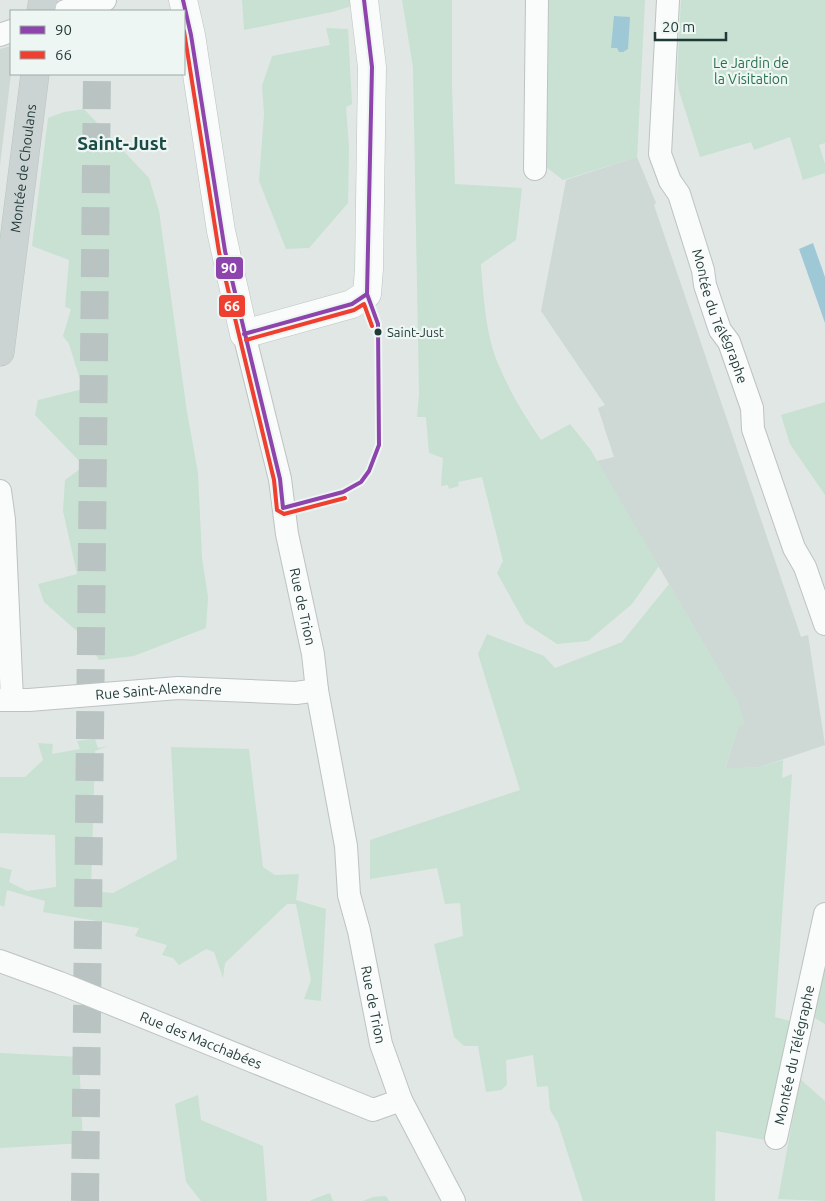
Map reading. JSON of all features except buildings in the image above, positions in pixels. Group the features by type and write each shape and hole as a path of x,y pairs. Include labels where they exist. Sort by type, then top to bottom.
{"main road":[{"name":"Montée de Choulans","path":"0,352 35,75"}],"street":[{"path":"69,10 105,0"},
{"name":"Rue de Trion","path":"183,0 191,35 221,231 280,479 287,534 316,669 317,690 346,846 347,881 359,931 381,1044 401,1100 454,1201"},
{"path":"244,334 352,304 367,294 372,66 364,0"},
{"path":"535,169 537,0"},
{"name":"Montée du Télégraphe","path":"668,0 660,154 670,181 679,194 720,330 729,342 752,408 752,429 794,548 806,567 825,624"},
{"path":"0,491 4,520 6,700"},
{"name":"Rue Saint-Alexandre","path":"6,700 178,688 296,693 317,690"},
{"name":"Montée du Télégraphe","path":"776,1138 825,914"},
{"name":"Rue des Macchabées","path":"0,961 60,983 373,1110 401,1100"}],"shaded area":[{"path":"10,46 11,75 0,165 0,49"},
{"path":"637,157 656,203 654,205 801,637 808,635 825,745 760,767 725,769 739,725 739,704 597,461 614,457 598,408 605,405 541,311 566,180"}],"green space":[{"path":"242,0 351,0 352,6 332,12 244,30"},
{"path":"402,0 452,0 455,184 522,188 516,240 481,264 488,329 503,376 541,440 570,424 590,449 659,566 632,604 588,641 557,644 525,623 497,573 503,561 482,477 458,482 459,486 449,489 448,485 441,486 443,458 429,453 426,417 417,417 419,394 413,67"},
{"path":"549,0 645,0 637,157 563,180 546,167"},
{"name":"Le Jardin de la Visitation","path":"681,0 825,0 825,143 819,145 825,164 825,173 803,180 790,137 754,150 751,142 700,157 679,91 677,77"},
{"path":"326,28 348,29 352,104 346,107 349,148 348,203 309,248 286,249 259,181 264,114 262,86 272,56 330,45"},
{"path":"84,109 149,178 159,211 187,412 198,473 202,558 208,597 206,628 134,656 99,660 88,641 44,602 38,584 77,574 63,511 65,480 84,466 35,415 38,400 83,389 69,344 63,336 71,309 65,307 69,260 32,246 48,118 64,112"},
{"path":"825,402 825,495 790,444 781,415"},
{"path":"669,584 739,704 745,724 739,726 725,768 760,767 783,760 782,778 792,774 775,1017 790,1021 766,1140 716,1131 715,1201 583,1201 558,1123 550,1110 548,1086 537,1087 533,1055 506,1060 507,1085 501,1090 486,1092 478,1046 464,1046 454,1037 434,944 463,936 460,903 445,904 437,868 370,879 370,840 520,790 478,654 487,634 544,656 555,668 622,642"},
{"path":"95,739 98,748 108,746 95,751 91,891 113,893 177,859 171,747 249,749 263,867 275,875 299,874 296,900 326,909 321,1001 304,999 311,980 296,904 287,904 225,963 223,978 214,952 206,949 179,965 173,958 162,955 167,945 135,936 139,928 43,912 45,901 7,890 4,907 0,905 0,867 12,870 9,882 27,891 56,887 55,835 0,833 0,777 25,777 43,760 38,743 53,744 52,754 80,749 77,741"},
{"path":"825,959 825,1024 813,1017"},
{"path":"0,1053 79,1057 83,1143 0,1148"},
{"path":"800,1079 825,1101 825,1201 778,1199"},
{"path":"198,1095 201,1120 263,1146 267,1201 201,1201 186,1182 175,1104"},
{"path":"330,1193 333,1201 311,1201 311,1200"},
{"path":"386,1196 389,1201 363,1201 373,1197"}],"water":[{"path":"614,16 630,17 628,49 623,52 619,52 617,48 611,48"},
{"path":"813,243 825,277 825,323 799,249"}],"tunnel":[{"path":"85,1201 97,75"}],"transit line":[{"name":"90","path":"183,0 191,35 225,251 280,479 283,508 343,492 361,482 369,471 379,445 378,324 367,294 372,67 364,0"},
{"name":"66","path":"185,37 219,252 274,480 277,510 284,514 345,498"},
{"name":"90","path":"244,334 352,304 367,294"},
{"name":"66","path":"246,340 354,310 364,304 372,326"}],"place":[{"name":"Saint-Just","path":"378,332"}],"district":[{"name":"Saint-Just","path":"122,143"}]}
